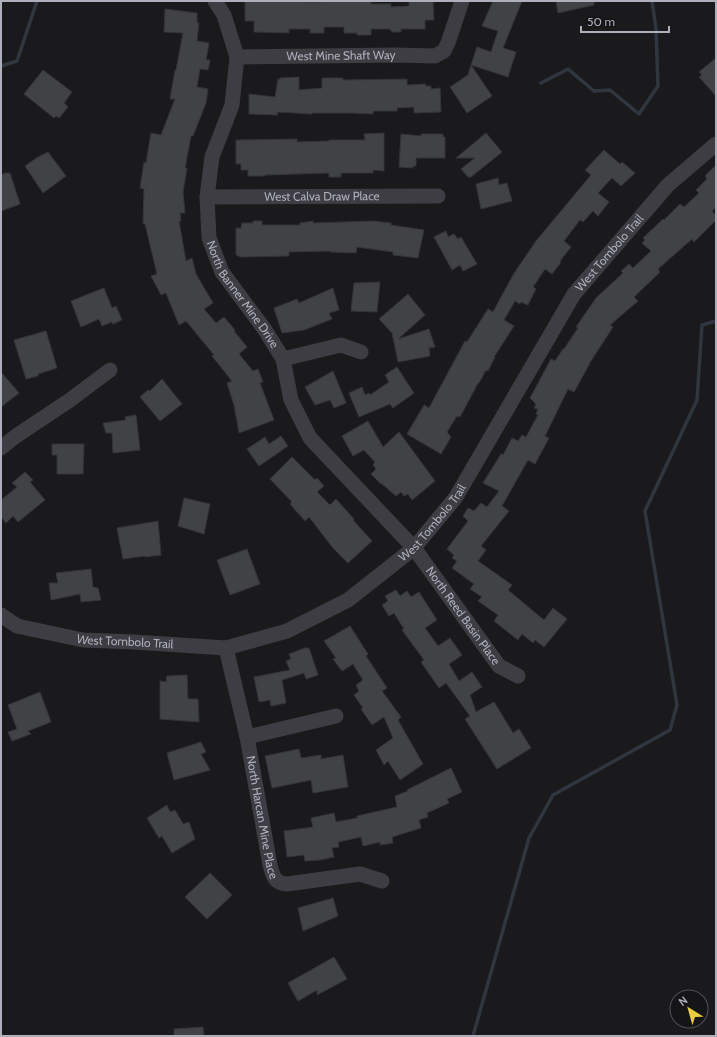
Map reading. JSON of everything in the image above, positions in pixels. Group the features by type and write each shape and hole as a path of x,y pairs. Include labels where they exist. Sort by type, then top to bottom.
{"street":[{"name":"North Banner Mine Drive","path":"214,1 224,15 237,57 232,105 212,157 207,197 209,238 222,272 265,330 283,359 291,400 310,438 414,548"},
{"name":"West Mine Shaft Way","path":"237,57 396,54 434,56 444,51 462,1"},
{"name":"West Tombolo Trail","path":"1,615 17,626 83,640 226,648 287,631 348,600 414,548 456,497 574,294 668,185 716,144"},
{"name":"West Calva Draw Place","path":"207,197 438,196"},
{"path":"283,359 341,345 361,352"},
{"path":"1,448 110,370"},
{"name":"North Reed Basin Place","path":"414,548 499,666 518,676"},
{"name":"North Harcan Mine Place","path":"226,648 247,736 270,865 275,880 280,883 287,884 360,874 382,881"},
{"path":"247,736 336,716"}],"building":[{"path":"245,1 371,1 371,4 391,4 391,7 409,6 409,1 433,1 434,20 425,20 425,29 401,29 401,32 392,32 390,29 371,29 371,35 344,33 344,27 324,27 324,33 310,33 310,29 289,29 289,33 254,32 254,21 245,21"},
{"path":"493,1 522,1 503,48 516,52 508,77 471,65 477,47 491,52 498,31 482,26"},
{"path":"556,1 594,1 594,5 558,13"},
{"path":"165,9 197,13 197,23 199,23 197,41 209,43 206,60 210,60 208,70 200,69 197,87 208,89 206,103 193,136 191,136 185,168 187,168 183,192 185,213 180,213 181,221 179,221 186,261 192,258 196,274 213,303 204,309 216,323 224,317 247,347 239,354 253,371 258,369 263,382 260,383 274,420 239,433 234,405 227,383 232,381 212,356 214,355 186,321 179,325 166,293 161,295 151,276 157,274 145,224 143,224 144,189 140,188 151,133 161,135 175,99 170,99 183,33 164,32"},
{"path":"716,58 716,96 699,77 702,75 699,72"},
{"path":"471,65 492,96 467,113 450,87 468,75"},
{"path":"43,70 72,92 64,103 68,107 59,118 56,116 54,118 24,94"},
{"path":"299,77 299,90 322,88 322,78 343,78 343,80 407,79 407,85 425,84 426,86 431,86 431,89 440,88 441,112 414,113 414,107 397,108 397,111 373,111 373,114 312,114 277,112 278,115 249,114 249,94 275,97 278,79"},
{"path":"384,133 384,171 373,170 373,173 341,173 341,177 329,177 329,173 248,176 248,170 241,170 241,164 236,164 236,140 297,139 297,142 365,140 364,134"},
{"path":"486,133 502,152 471,177 468,177 461,169 475,158 456,158"},
{"path":"401,134 421,136 421,134 443,134 443,137 445,137 445,158 416,158 416,166 413,166 413,168 399,167"},
{"path":"604,150 620,164 622,162 635,173 621,186 612,178 598,193 609,202 598,216 593,211 583,222 580,220 564,241 571,247 552,274 545,269 533,287 536,289 528,305 521,302 520,304 515,301 504,320 514,326 494,357 488,371 486,370 478,383 460,417 457,416 447,432 451,437 441,454 407,434 424,405 429,408 465,341 467,342 488,309 493,312 513,275 536,241 591,175 585,170"},
{"path":"48,152 66,176 43,193 25,166"},
{"path":"716,165 716,207 712,211 716,216 716,220 694,242 692,239 658,269 660,272 634,297 638,301 610,325 613,327 589,364 574,392 568,389 545,436 549,438 535,464 528,460 502,506 509,511 481,546 486,550 478,561 512,585 508,590 544,620 553,608 567,619 544,647 535,640 533,643 522,634 518,640 494,621 498,615 478,601 482,597 470,589 474,584 452,568 457,561 452,558 454,555 447,549 468,521 463,516 468,508 474,511 481,503 487,507 499,491 483,483 501,454 503,455 512,438 518,441 522,435 526,437 538,415 536,414 538,409 534,408 536,404 530,398 551,359 555,361 578,328 576,327 596,298 623,273 621,271 629,264 633,268 651,251 642,243 645,240 643,238 680,204 684,207 699,193 696,190 707,179 705,176"},
{"path":"10,173 20,204 1,211 1,175"},
{"path":"498,178 499,185 507,183 512,201 481,209 476,184"},
{"path":"253,221 262,221 262,225 300,225 300,223 313,221 313,223 373,221 424,230 418,258 393,255 393,252 357,247 356,253 330,251 289,252 289,256 241,257 236,255 236,228 241,228 242,223 253,223"},
{"path":"446,231 448,237 454,234 458,239 461,237 477,264 463,271 460,265 452,270 434,237"},
{"path":"380,282 377,312 351,311 354,283"},
{"path":"104,288 112,308 116,306 122,320 113,324 112,322 102,326 99,319 81,327 71,301"},
{"path":"333,288 339,310 329,313 332,319 304,330 282,333 274,308 297,299 299,303"},
{"path":"408,294 425,315 398,339 429,329 435,347 429,348 430,356 398,362 392,333 379,319"},
{"path":"46,331 57,368 26,379 14,340"},
{"path":"397,367 414,393 393,408 390,404 359,417 349,393 362,387 365,395 369,393 370,395 389,382 385,375"},
{"path":"333,371 346,403 334,408 330,400 315,405 305,387"},
{"path":"1,372 19,393 1,407"},
{"path":"162,379 182,404 160,421 140,397 148,390 150,391"},
{"path":"136,415 140,450 113,453 112,433 106,433 103,423 126,420 125,417"},
{"path":"368,421 383,447 399,432 435,481 412,500 408,494 404,496 401,492 396,496 371,474 376,469 373,465 375,462 364,450 353,456 342,436"},
{"path":"281,436 288,446 259,466 247,449 265,437 269,444"},
{"path":"52,444 84,444 83,474 57,474 57,455 52,455"},
{"path":"292,457 315,480 317,478 324,486 317,492 330,505 336,499 372,541 348,563 333,548 309,517 305,521 290,504 292,502 270,479"},
{"path":"25,472 33,480 30,482 45,500 18,522 13,516 6,523 1,517 1,500 17,487 12,483"},
{"path":"184,498 210,504 204,534 178,526"},
{"path":"158,521 161,555 123,559 117,528"},
{"path":"247,549 260,584 230,595 217,560"},
{"path":"91,569 93,587 98,588 101,600 81,602 80,594 51,600 49,583 58,583 56,573"},
{"path":"396,590 400,596 407,591 411,597 419,592 437,620 425,628 438,646 450,638 462,655 449,664 459,681 472,672 482,687 470,695 476,712 494,702 513,733 519,729 531,748 497,769 465,719 470,716 446,683 439,688 421,662 424,660 402,630 404,629 394,613 389,616 382,605 388,601 385,596"},
{"path":"350,626 368,654 366,656 387,688 382,691 401,717 398,720 423,764 400,780 388,761 384,765 376,750 393,738 384,717 372,725 361,709 363,708 354,695 359,691 356,685 363,680 353,664 342,671 333,659 336,658 324,641"},
{"path":"309,648 318,675 306,679 304,673 282,680 286,703 271,706 270,700 259,702 254,677 290,670 286,661 291,659 289,654"},
{"path":"187,675 188,699 198,699 199,722 160,719 160,681 166,682 167,676"},
{"path":"40,692 51,722 28,731 31,734 12,741 8,732 17,729 8,705"},
{"path":"201,742 206,752 201,754 210,770 174,780 167,753"},
{"path":"299,749 301,758 321,755 321,759 343,755 348,787 313,793 311,780 272,788 265,756"},
{"path":"451,768 462,792 447,799 449,803 427,813 428,817 419,820 421,828 392,837 393,843 380,845 380,842 363,846 361,837 338,842 339,847 332,848 334,857 305,861 304,855 287,857 284,831 313,827 311,818 334,813 336,822 397,807 395,796 408,791 407,790"},
{"path":"167,805 170,812 175,810 183,824 189,822 195,839 172,853 162,836 159,838 147,818"},
{"path":"210,873 232,895 207,919 185,897"},
{"path":"333,898 338,916 303,931 298,908"},
{"path":"334,957 347,979 317,995 317,990 298,1001 288,983"},
{"path":"203,1027 204,1036 174,1036 174,1029"}],"waterway":[{"path":"1,66 17,61 37,1"},
{"path":"541,83 568,69 594,91 610,90 639,114 658,86 656,29 652,1"},
{"path":"473,1036 529,838 553,795 670,730 677,705 645,511 697,400 702,325 716,321"}]}
